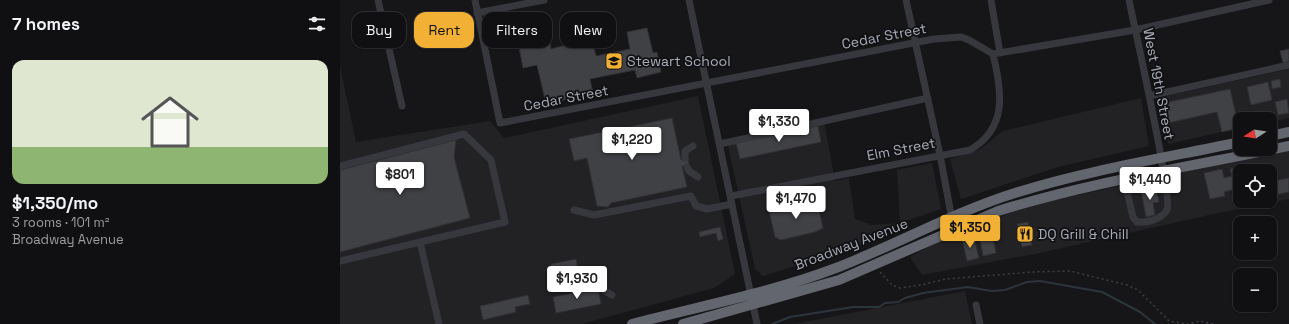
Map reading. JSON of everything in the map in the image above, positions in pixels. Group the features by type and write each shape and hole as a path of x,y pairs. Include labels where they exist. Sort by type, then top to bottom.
{"highway":[{"path":"1277,135 1289,132"},
{"name":"Broadway Avenue","path":"632,324 807,278 952,218 1017,193 1121,167 1233,144"},
{"name":"Broadway Avenue","path":"683,324 832,282 998,211 1022,203 1289,146"}],"street":[{"path":"378,0 402,106"},
{"path":"475,0 477,13 544,0"},
{"path":"689,0 757,324"},
{"path":"906,0 940,155 954,230"},
{"name":"Elm Street","path":"574,210 594,215 691,196 694,201 704,205 970,150 981,143 992,132 998,113 1000,97 991,0"},
{"name":"West 19th Street","path":"1124,180 1133,217 1137,222 1155,220 1164,213 1169,204 1164,172 1129,0"},
{"path":"997,54 1135,30 1269,0"},
{"name":"Cedar Street","path":"477,13 500,124 707,85 916,44 934,39 961,37 997,54"},
{"path":"1149,96 1289,65"},
{"path":"720,144 928,98"},
{"path":"340,166 464,134 491,160 505,222 340,261"},
{"path":"684,158 685,151 693,146"},
{"path":"686,167 698,177"},
{"path":"1121,167 1124,180"},
{"path":"420,242 439,324"},
{"path":"591,283 612,295"},
{"path":"976,305 980,324"}],"path":[{"path":"872,266 883,274 892,285 900,288 946,279 1032,272 1070,271 1088,277 1127,285 1138,290 1169,321 1187,324 1200,321 1214,324"}],"shaded area":[{"path":"340,66 356,142 490,121 504,138 698,96 735,274 714,288 582,324 340,324"},
{"path":"1289,69 1289,118 1277,121 1277,112 1233,112 1233,130 1168,144 1158,98"},
{"path":"1141,98 1149,146 1058,167 961,199 950,159 979,150 1003,131"},
{"path":"824,121 835,181 849,178 855,219 872,225 900,223 857,247 763,276 755,269 727,141"},
{"path":"1289,149 1289,199 1277,201 1277,164 1233,164 1233,208 1243,208 1040,253 922,275 910,257 951,234 993,218 1050,201 1257,156 1277,156 1277,152"},
{"path":"932,163 941,209 900,223 897,170"},
{"path":"965,291 972,324 794,324"}],"building":[{"path":"647,28 653,53 657,52 661,72 637,78 635,70 590,79 593,93 546,104 537,65 523,68 519,48 551,49 560,47 560,48 594,48 596,56 630,49 627,32"},
{"path":"1289,49 1289,61 1283,63 1280,51"},
{"path":"1280,79 1281,87 1272,89 1271,81"},
{"path":"1268,82 1272,100 1251,105 1247,87"},
{"path":"1230,89 1235,112 1233,112 1233,129 1222,132 1217,112 1168,123 1164,103"},
{"path":"1287,99 1289,113 1278,115 1275,102"},
{"path":"672,118 681,160 688,158 689,165 682,166 687,187 611,203 608,207 597,206 587,158 574,161 569,139"},
{"path":"818,126 821,142 740,159 736,143"},
{"path":"456,140 454,157 470,218 340,252 340,170"},
{"path":"1233,168 1233,190 1224,192 1225,196 1210,199 1204,173 1222,169 1224,178 1232,176 1230,169"},
{"path":"1289,178 1289,192 1277,195 1277,181"},
{"path":"1156,187 1159,202 1153,203 1155,215 1146,217 1141,190"},
{"path":"817,200 823,228 815,232 781,240 775,237 769,211"},
{"name":"DQ Grill & Chill","path":"1028,222 1032,245 1022,247 1017,224"},
{"path":"720,227 723,239 718,241 716,233 700,237 699,232"},
{"path":"974,237 979,258 967,261 962,239"},
{"path":"993,237 996,253 983,256 980,240"},
{"path":"576,259 578,270 554,275 551,264"},
{"path":"598,288 601,304 556,313 553,297"},
{"path":"528,295 530,304 515,307 516,312 483,320 480,306"}],"waterway":[{"path":"772,324 790,317 853,307 879,307 885,303 898,302 905,298 923,293 968,287 992,291 1005,290 1027,282 1040,281 1102,292 1140,312 1155,324"}],"place":[{"name":"Stewart School","path":"614,61"},
{"name":"DQ Grill & Chill","path":"1025,234"}]}
